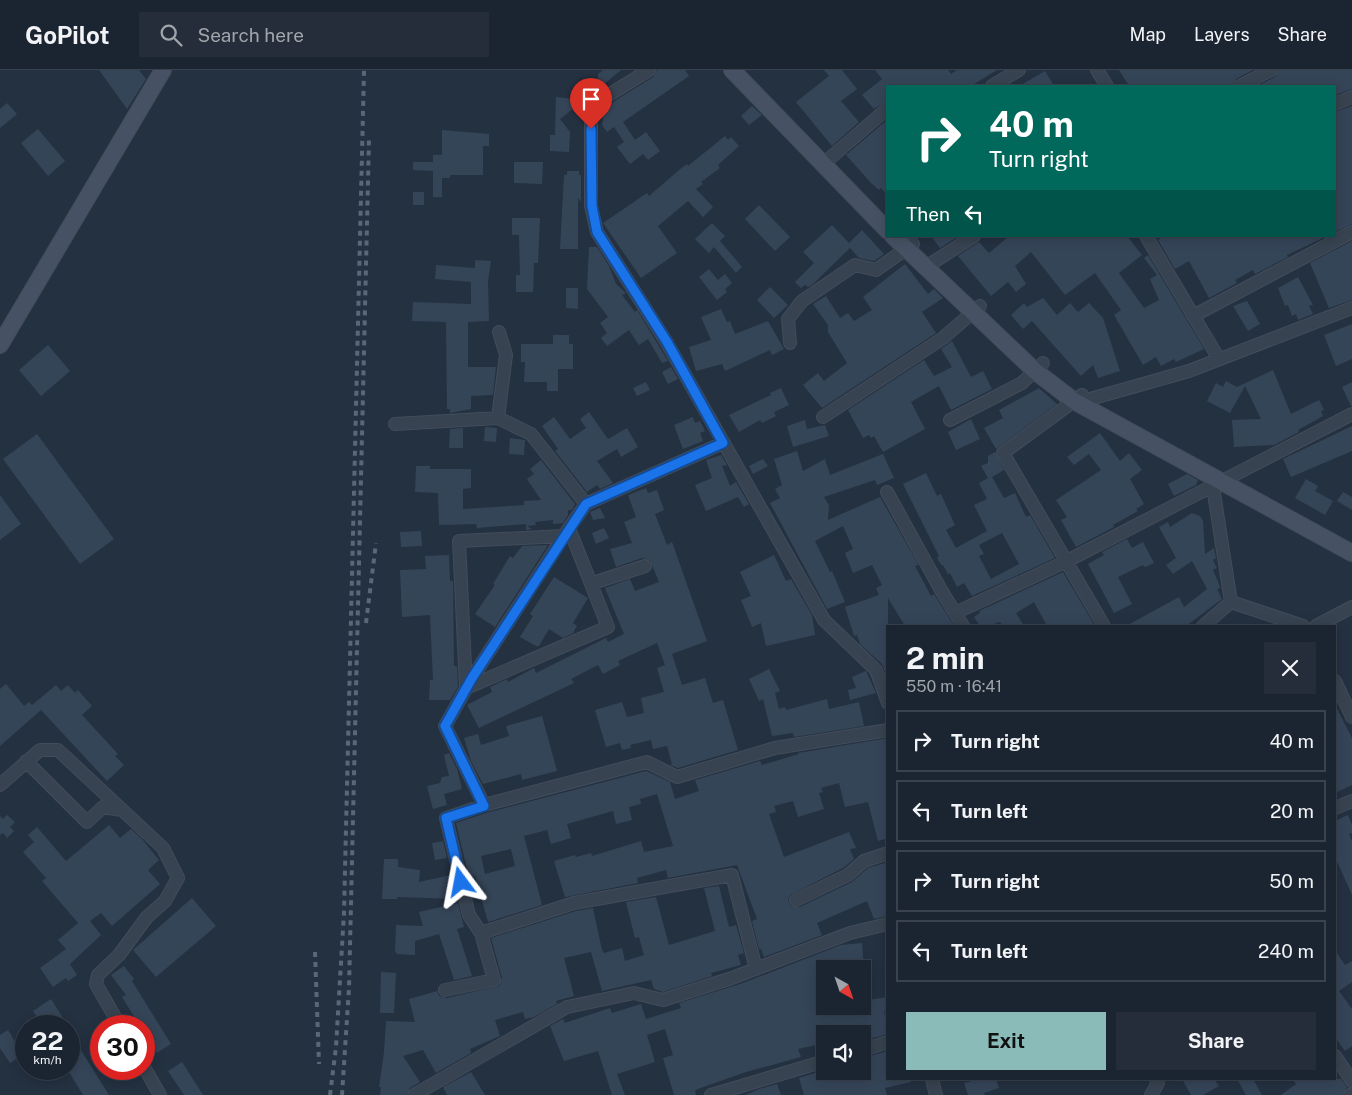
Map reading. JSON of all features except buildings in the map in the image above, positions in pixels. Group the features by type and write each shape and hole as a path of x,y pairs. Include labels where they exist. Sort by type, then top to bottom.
{"street":[{"path":"0,345 162,70"},
{"path":"649,70 591,106 592,206 597,232 667,342 824,620 876,670 886,698"},
{"path":"732,70 886,228"},
{"path":"741,70 886,216"},
{"path":"994,85 1019,70"},
{"path":"1097,70 1106,85"},
{"path":"1242,85 1271,70"},
{"path":"1336,104 1352,97"},
{"path":"830,159 886,110"},
{"path":"1193,316 1352,232"},
{"path":"895,237 908,243 932,263 976,310"},
{"path":"932,263 972,237"},
{"path":"1147,237 1219,359"},
{"path":"908,243 976,310 1039,367 1082,398 1223,482 1352,553"},
{"path":"790,343 788,319 802,301 855,265 876,270 908,243"},
{"path":"1103,625 1003,453 1082,398 1189,371 1352,308"},
{"path":"823,417 943,338 976,310"},
{"path":"498,418 506,355 499,332"},
{"path":"950,420 1022,384 1039,367"},
{"path":"955,613 1066,561 1223,482 1352,414"},
{"path":"395,424 498,418 531,434 586,504"},
{"path":"484,806 445,726 466,688 567,532 586,504 723,443"},
{"path":"1223,482 1352,545"},
{"path":"1223,482 1231,602"},
{"path":"887,492 962,625"},
{"path":"466,688 608,627 593,583 567,532"},
{"path":"466,688 459,541 567,532"},
{"path":"593,583 645,566"},
{"path":"1204,625 1231,602"},
{"path":"1231,602 1300,625"},
{"path":"1318,625 1352,607"},
{"path":"1336,683 1352,717"},
{"path":"445,990 494,980 481,933 469,915 446,818 647,762 677,777 775,748 886,730"},
{"path":"0,785 40,750 58,750 163,848 178,878 165,901 147,917 119,955 98,975 96,984 114,1015"},
{"path":"26,762 87,822 103,807 122,810"},
{"path":"1336,808 1352,801"},
{"path":"796,900 848,875 864,861 886,854"},
{"path":"481,933 574,903 732,875 756,969"},
{"path":"414,1095 567,1007 634,993 663,1000 756,969 850,933 886,924"},
{"path":"871,1047 886,1043"},
{"path":"1336,1057 1352,1081"},
{"path":"711,1095 816,1064"},
{"path":"151,1080 160,1095"},
{"path":"932,1080 936,1095"},
{"path":"1152,1095 1158,1083 1156,1080"}],"railway":[{"path":"330,1095 336,1047 344,913 364,70"},
{"path":"342,1095 349,988 369,138"},
{"path":"366,623 376,543"},
{"path":"315,952 319,1064"}],"route":[{"path":"461,882 446,818 484,806 445,726 466,688 586,504 638,479 723,443 667,342 597,232 592,206 591,129"}]}
